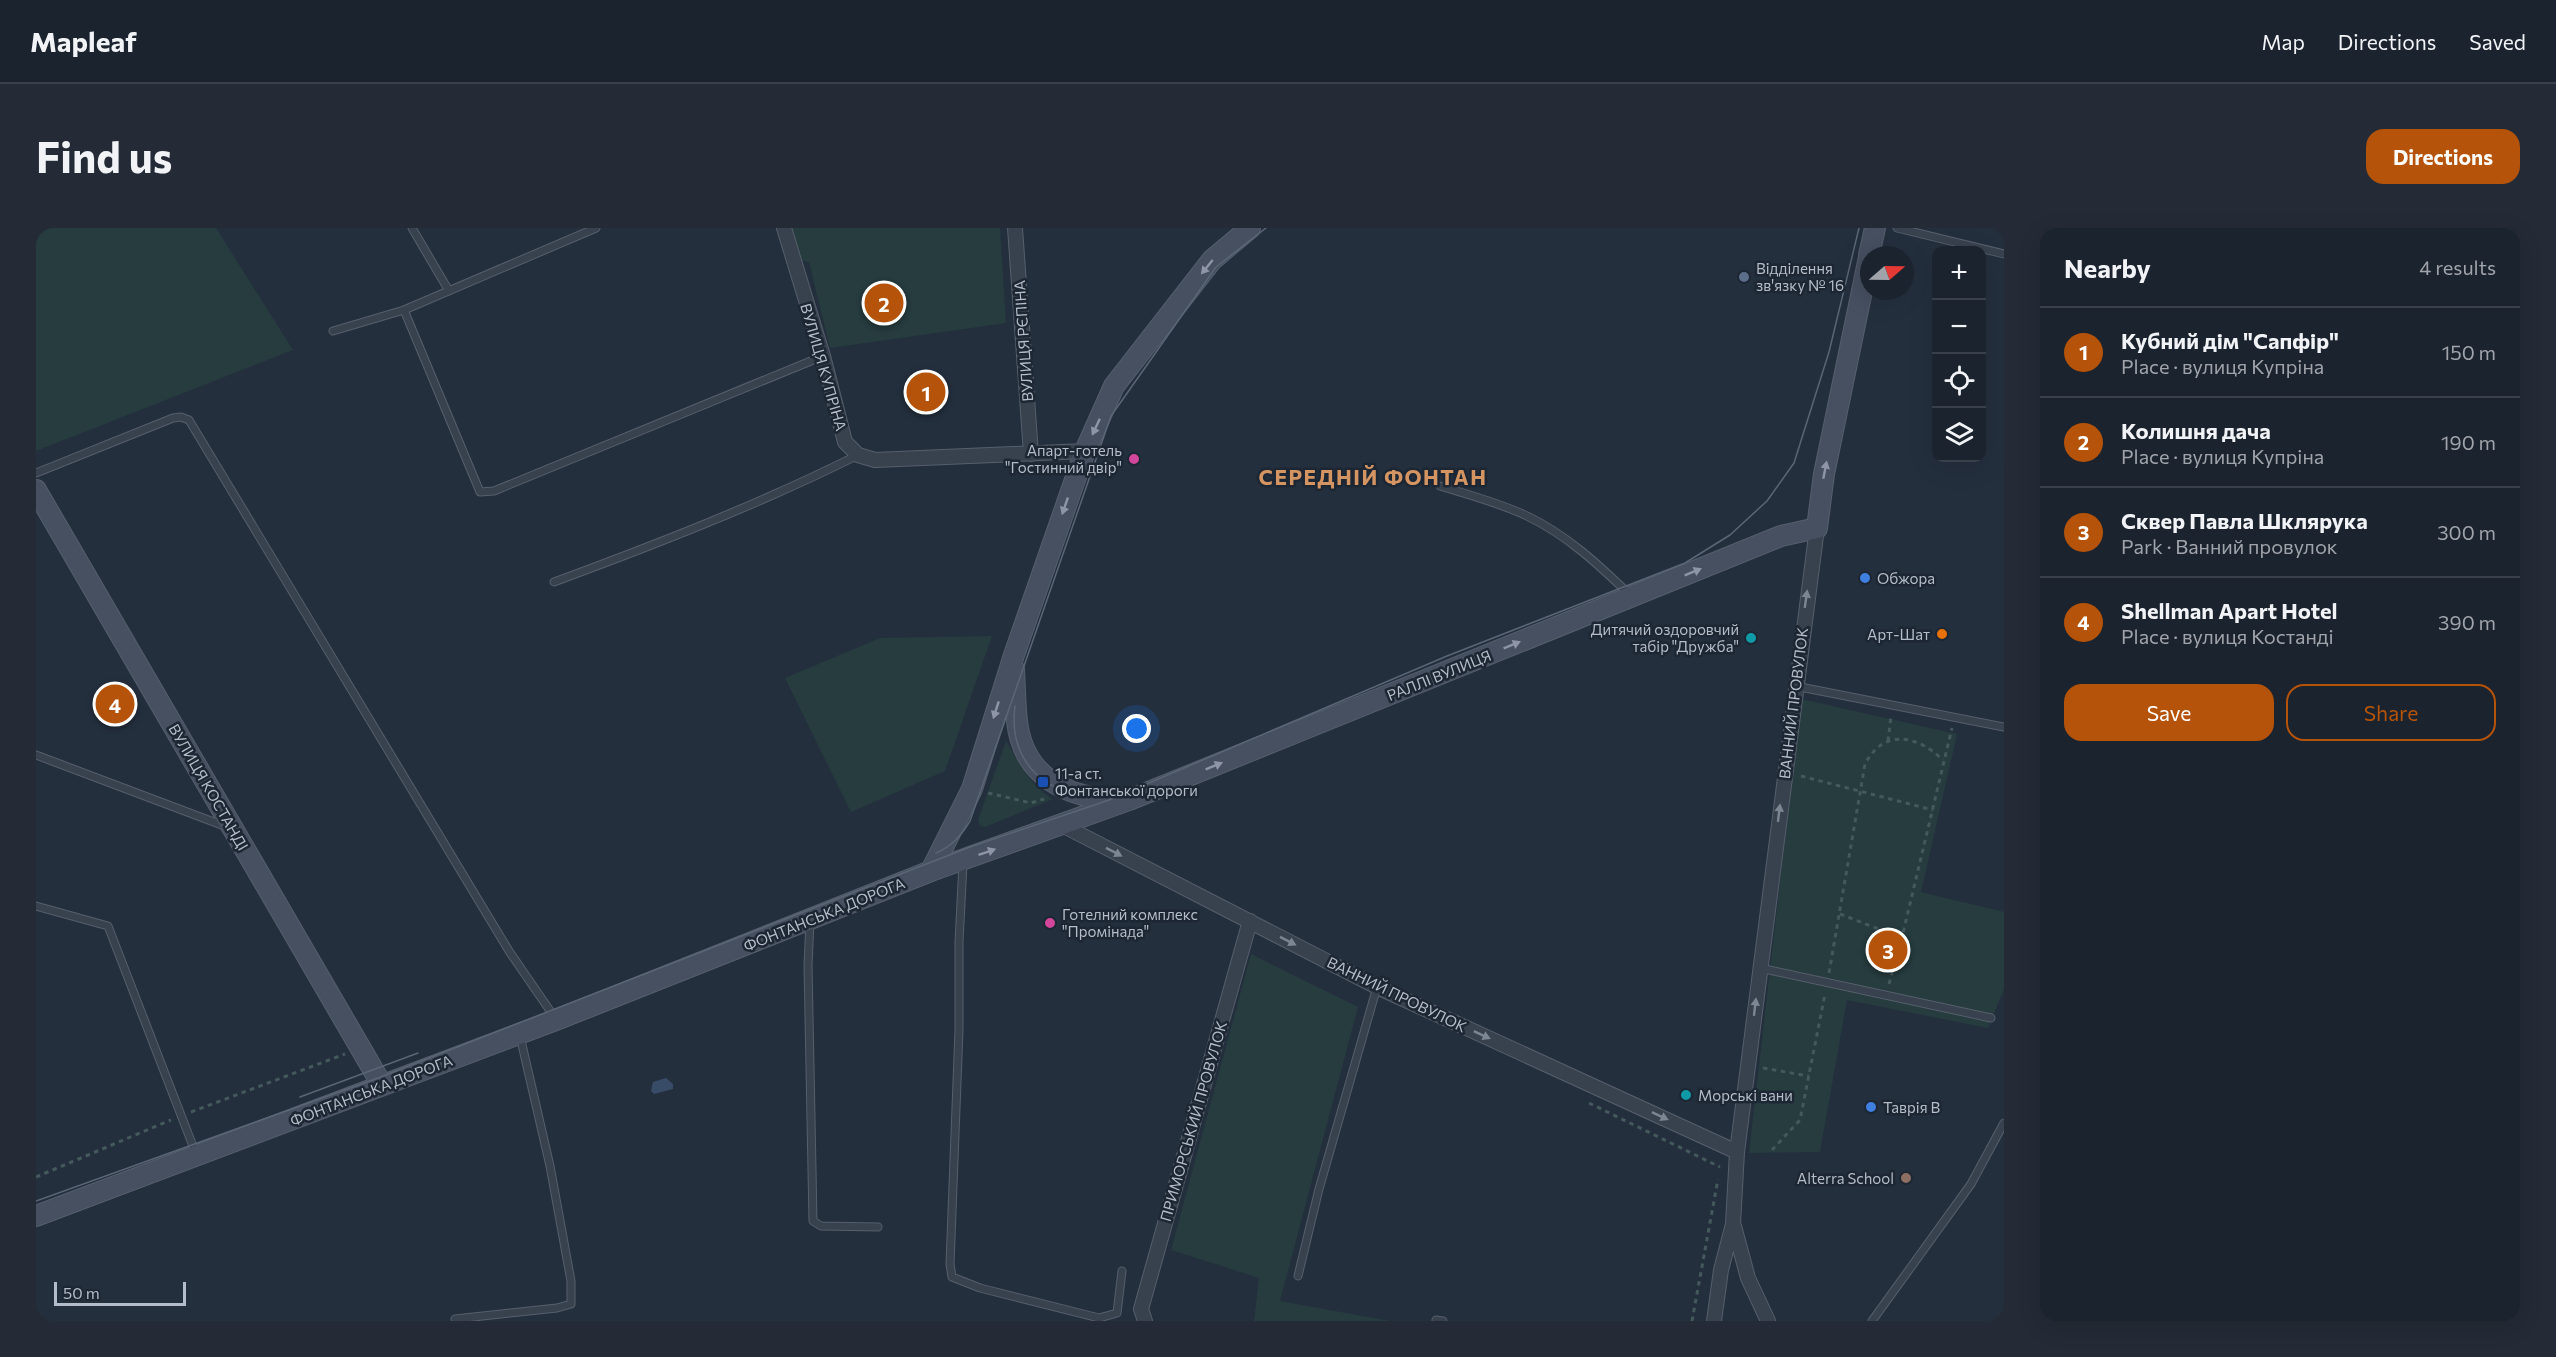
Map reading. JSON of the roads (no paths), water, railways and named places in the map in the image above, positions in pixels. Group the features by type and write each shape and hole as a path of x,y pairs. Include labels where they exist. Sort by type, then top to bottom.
{"main road":[{"path":"931,871 972,789 1014,655 1085,451 1114,386 1212,260 1250,228"},
{"name":"ВАННИЙ ПРОВУЛОК","path":"1871,246 1875,228"},
{"name":"ВАННИЙ ПРОВУЛОК","path":"1817,528 1824,474 1860,300"},
{"name":"ВУЛИЦЯ КОСТАНДІ","path":"36,490 382,1085"},
{"name":"РАЛЛІ ВУЛИЦЯ","path":"963,860 1129,800 1781,536 1817,528"},
{"path":"1014,655 1017,722 1022,746 1045,778 1078,795 1093,799 1129,800"},
{"name":"ФОНТАНСЬКА ДОРОГА","path":"36,1216 520,1034 963,860"}],"street":[{"name":"ВУЛИЦЯ КУПРІНА","path":"784,228 823,356 845,442 858,455"},
{"name":"ВУЛИЦЯ РЄПІНА","path":"1015,228 1031,454"},
{"path":"858,455 875,460 1085,451"},
{"name":"ВАННИЙ ПРОВУЛОК","path":"1714,1321 1721,1269 1733,1224 1737,1152 1817,528"},
{"name":"ВАННИЙ ПРОВУЛОК","path":"1062,825 1377,987 1737,1152"},
{"name":"ПРИМОРСЬКИЙ ПРОВУЛОК","path":"1145,1321 1141,1309 1250,921"},
{"name":"ВАННИЙ ПРОВУЛОК","path":"1733,1224 1748,1278 1768,1321"}],"lane":[{"path":"412,228 449,291"},
{"path":"333,332 404,310 596,228"},
{"path":"1898,228 2004,254"},
{"path":"404,310 480,492 494,491 823,356"},
{"path":"36,473 173,418 181,417 189,420 509,951 556,1020"},
{"path":"554,582 636,552 793,487 858,455"},
{"path":"1440,486 1527,515 1556,532 1602,568 1632,597"},
{"path":"1795,686 2004,727"},
{"path":"36,755 234,830"},
{"path":"963,860 950,1264 952,1277 980,1287 1099,1318 1117,1313 1122,1270"},
{"path":"36,906 108,926 197,1156"},
{"path":"811,919 808,965 813,1221 820,1226 878,1227"},
{"path":"1760,968 1991,1018"},
{"path":"1298,1276 1319,1189 1377,987"},
{"path":"455,1319 556,1308 571,1304 571,1281 550,1166 520,1034"},
{"path":"1872,1321 1971,1184 2004,1122"}],"water":[{"path":"666,1078 673,1084 673,1089 654,1094 651,1091 653,1082"}],"tram line":[{"path":"936,853 956,840 970,821 1111,416 1216,267 1266,228"},
{"path":"36,1201 378,1078 970,847 1109,800 1447,656 1685,563 1730,535 1767,501 1794,463 1829,352 1859,228"},
{"path":"1015,706 1014,727 1018,745 1025,761 1036,774 1050,785 1067,792 1085,796 1105,796"},
{"path":"300,1097 418,1053"}],"place":[{"name":"Відділення зв'язку № 16","path":"1744,277"},
{"name":"Колишня дача","path":"884,303"},
{"name":"Кубний дім \"Сапфір\"","path":"926,392"},
{"name":"Апарт-готель \"Гостинний двір\"","path":"1134,459"},
{"name":"Обжора","path":"1865,578"},
{"name":"Арт-Шат","path":"1942,634"},
{"name":"Дитячий оздоровчий табір \"Дружба\"","path":"1751,638"},
{"name":"Shellman Apart Hotel","path":"115,704"},
{"name":"11-а ст. Фонтанської дороги","path":"1043,782"},
{"name":"Готелний комплекс \"Промінада\"","path":"1050,923"},
{"name":"Сквер Павла Шклярука","path":"1888,950"},
{"name":"Морські вани","path":"1686,1095"},
{"name":"Таврія В","path":"1871,1107"},
{"name":"Alterra School","path":"1906,1178"}],"district":[{"name":"СЕРЕДНІЙ ФОНТАН","path":"1373,476"}]}
